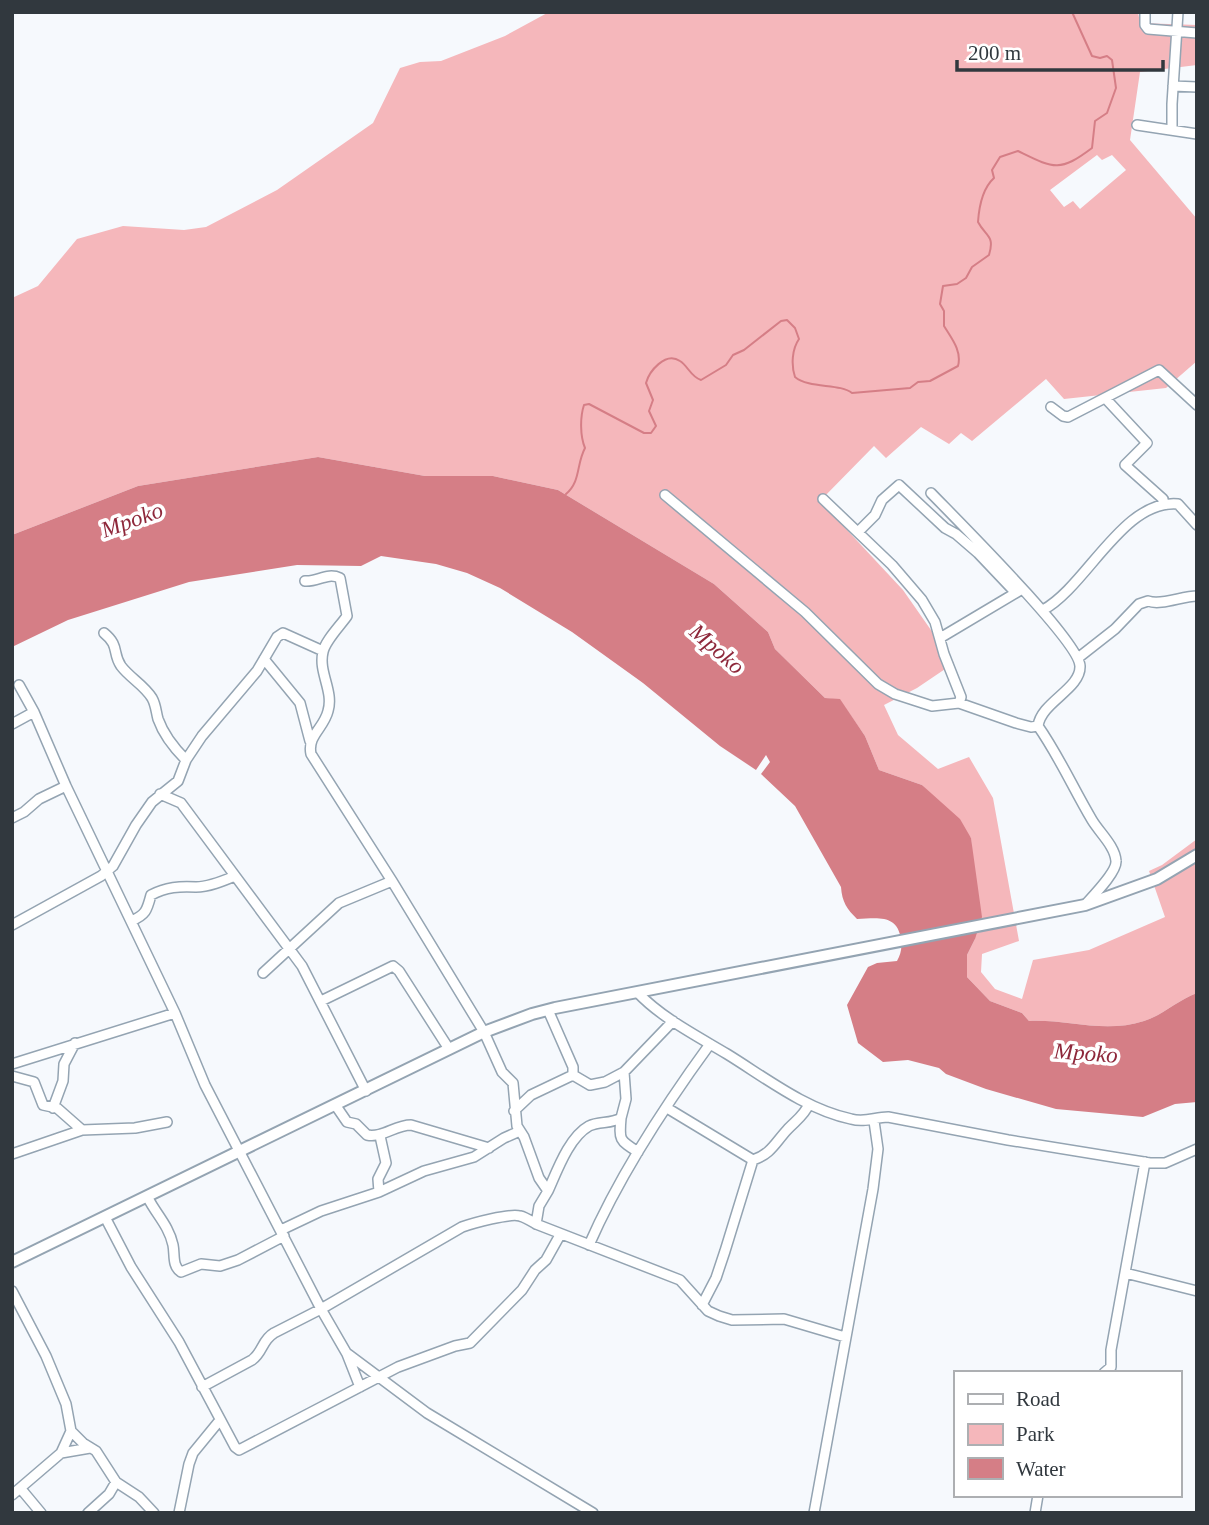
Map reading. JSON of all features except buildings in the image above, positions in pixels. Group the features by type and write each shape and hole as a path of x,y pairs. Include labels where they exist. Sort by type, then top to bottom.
{"main road":[{"path":"12,1262 106,1219 484,1032 548,1010 1086,905 1157,879 1197,855"}],"street":[{"path":"1145,12 1145,25 1149,29 1197,33"},
{"path":"1172,130 1178,12"},
{"path":"1173,86 1197,87"},
{"path":"1137,125 1197,134"},
{"path":"1051,407 1068,417 1159,370 1197,405"},
{"path":"1107,398 1147,443 1125,465 1163,499 1163,504"},
{"path":"858,532 875,515 883,500 899,485 945,528 956,534 1019,592 1043,610 1078,658 1080,668 1077,678 1042,714 1038,726"},
{"path":"931,493 1019,592"},
{"path":"665,495 805,612 878,684 895,694 932,706 959,703 1016,723 1038,726"},
{"path":"823,499 916,592 935,622 961,697 959,703"},
{"path":"1043,610 1065,593 1135,518 1163,504 1178,504 1197,524"},
{"path":"305,581 311,582 332,575 340,578 347,616 323,651 323,673 329,692 329,708 326,718 310,741"},
{"path":"940,638 1019,592"},
{"path":"1078,658 1115,629 1139,604 1197,596"},
{"path":"104,633 115,645 122,668 153,700 159,722 170,744 186,760"},
{"path":"323,651 283,634 277,637 257,671 209,727 186,760 178,781 181,803 289,947 321,1000 366,1091"},
{"path":"264,659 300,703 311,754 323,777 392,881 484,1032 502,1072 513,1083 514,1111 520,1131 534,1167 548,1191"},
{"path":"19,685 175,1013 205,1085 347,1354 360,1387"},
{"path":"12,724 34,712"},
{"path":"1038,726 1114,853 1115,869 1086,905"},
{"path":"12,925 107,872 136,825 160,794 178,781"},
{"path":"12,818 39,799 66,786"},
{"path":"160,794 181,803"},
{"path":"131,921 148,911 151,895 159,891 187,884 195,887 221,882 235,876"},
{"path":"263,973 339,903 392,881"},
{"path":"321,1000 393,966 399,971 449,1049"},
{"path":"638,993 673,1021 809,1104 853,1120 898,1118 1008,1140 1145,1162 1165,1163 1197,1149"},
{"path":"548,1010 573,1067 573,1075"},
{"path":"12,1064 175,1013"},
{"path":"573,1075 590,1084 606,1082 624,1072 673,1021"},
{"path":"53,1108 63,1081 64,1064 75,1043"},
{"path":"589,1245 608,1201 710,1044"},
{"path":"624,1072 626,1099 619,1136 638,1152"},
{"path":"514,1111 531,1095 573,1075"},
{"path":"12,1076 34,1082 43,1105 62,1113 82,1130"},
{"path":"702,1305 722,1260 753,1160 770,1152 809,1104"},
{"path":"336,1106 347,1122 356,1124 367,1135 380,1136 404,1125 411,1125 489,1148"},
{"path":"667,1108 753,1160"},
{"path":"536,1224 539,1206 568,1149 584,1129 593,1124 614,1122 621,1118"},
{"path":"814,1513 873,1189 878,1149 874,1121"},
{"path":"12,1154 82,1130 135,1128 167,1122"},
{"path":"148,1198 169,1231 175,1265 181,1272 201,1264 220,1266 321,1212 379,1192 424,1171 474,1157 520,1131"},
{"path":"379,1192 378,1179 386,1163 380,1136"},
{"path":"1106,1371 1111,1367 1111,1350 1145,1162"},
{"path":"202,1387 259,1355 266,1338 462,1227 511,1216 520,1216 560,1235 680,1280 702,1305 719,1317 732,1320 784,1320 845,1337"},
{"path":"106,1219 234,1447 239,1450 377,1377 455,1346 470,1343 523,1290 535,1270 546,1260 560,1235"},
{"path":"1125,1273 1197,1291"},
{"path":"12,1291 46,1356 66,1404 71,1431 61,1453 16,1492 41,1513"},
{"path":"347,1354 427,1413 593,1513"},
{"path":"179,1513 193,1452 220,1420"},
{"path":"71,1431 99,1455 116,1482 139,1497 154,1513"},
{"path":"61,1453 90,1448"},
{"path":"88,1513 109,1494 116,1482"}],"green space":[{"path":"549,12 1138,12 1140,23 1197,25 1197,65 1140,72 1130,140 1197,219 1197,361 1166,388 1064,399 1046,379 972,441 961,433 949,444 921,427 886,458 874,446 820,501 903,590 954,663 917,688 884,705 898,735 938,769 969,757 993,798 1019,941 982,954 981,972 995,989 1022,999 1033,960 1089,950 1165,917 1149,871 1162,865 1197,839 1197,993 1144,1021 1115,1026 1029,1021 1022,1013 990,1001 967,977 967,955 975,939 971,838 922,785 879,770 865,736 840,700 825,698 775,649 768,632 714,584 558,490 493,476 425,476 318,457 138,486 12,535 12,298 38,286 77,239 123,226 184,230 206,227 277,190 373,123 400,68 420,62 441,61 505,36","holes":["1097,155 1102,160 1112,155 1126,170 1080,209 1073,201 1064,207 1050,190"]}],"water":[{"name":"Mpoko","path":"318,457 425,476 493,476 558,490 714,584 768,632 775,649 825,698 840,699 865,736 879,770 922,785 960,819 971,838 982,917 967,955 967,977 990,1001 1022,1013 1029,1021 1100,1026 1129,1025 1144,1021 1197,993 1197,1102 1175,1104 1143,1117 1056,1109 986,1089 946,1074 939,1068 908,1060 883,1062 858,1043 847,1005 868,967 897,961 901,948 899,932 896,926 886,919 857,919 848,908 841,887 795,806 761,774 770,762 766,755 756,770 720,746 643,683 572,632 500,588 467,573 436,564 381,556 361,566 297,565 189,582 68,620 12,647 12,535 138,486"}],"waterway":[{"path":"566,494 574,484 585,448 581,426 584,405 589,404 644,433 651,433 656,426 649,411 653,400 646,383 658,364 669,359 680,361 701,380 726,365 733,355 744,350 781,321 787,320 795,328 799,339 794,352 795,377 808,383 840,388 852,393 910,388 918,382 930,381 958,366 957,350 944,326 944,311 940,304 943,286 957,284 966,278 972,267 989,255 990,240 978,222 982,198 994,178 992,170 1000,157 1018,151 1056,165 1081,156 1092,148 1095,121 1107,113 1116,88 1112,60 1107,56 1092,56 1072,12"}]}
